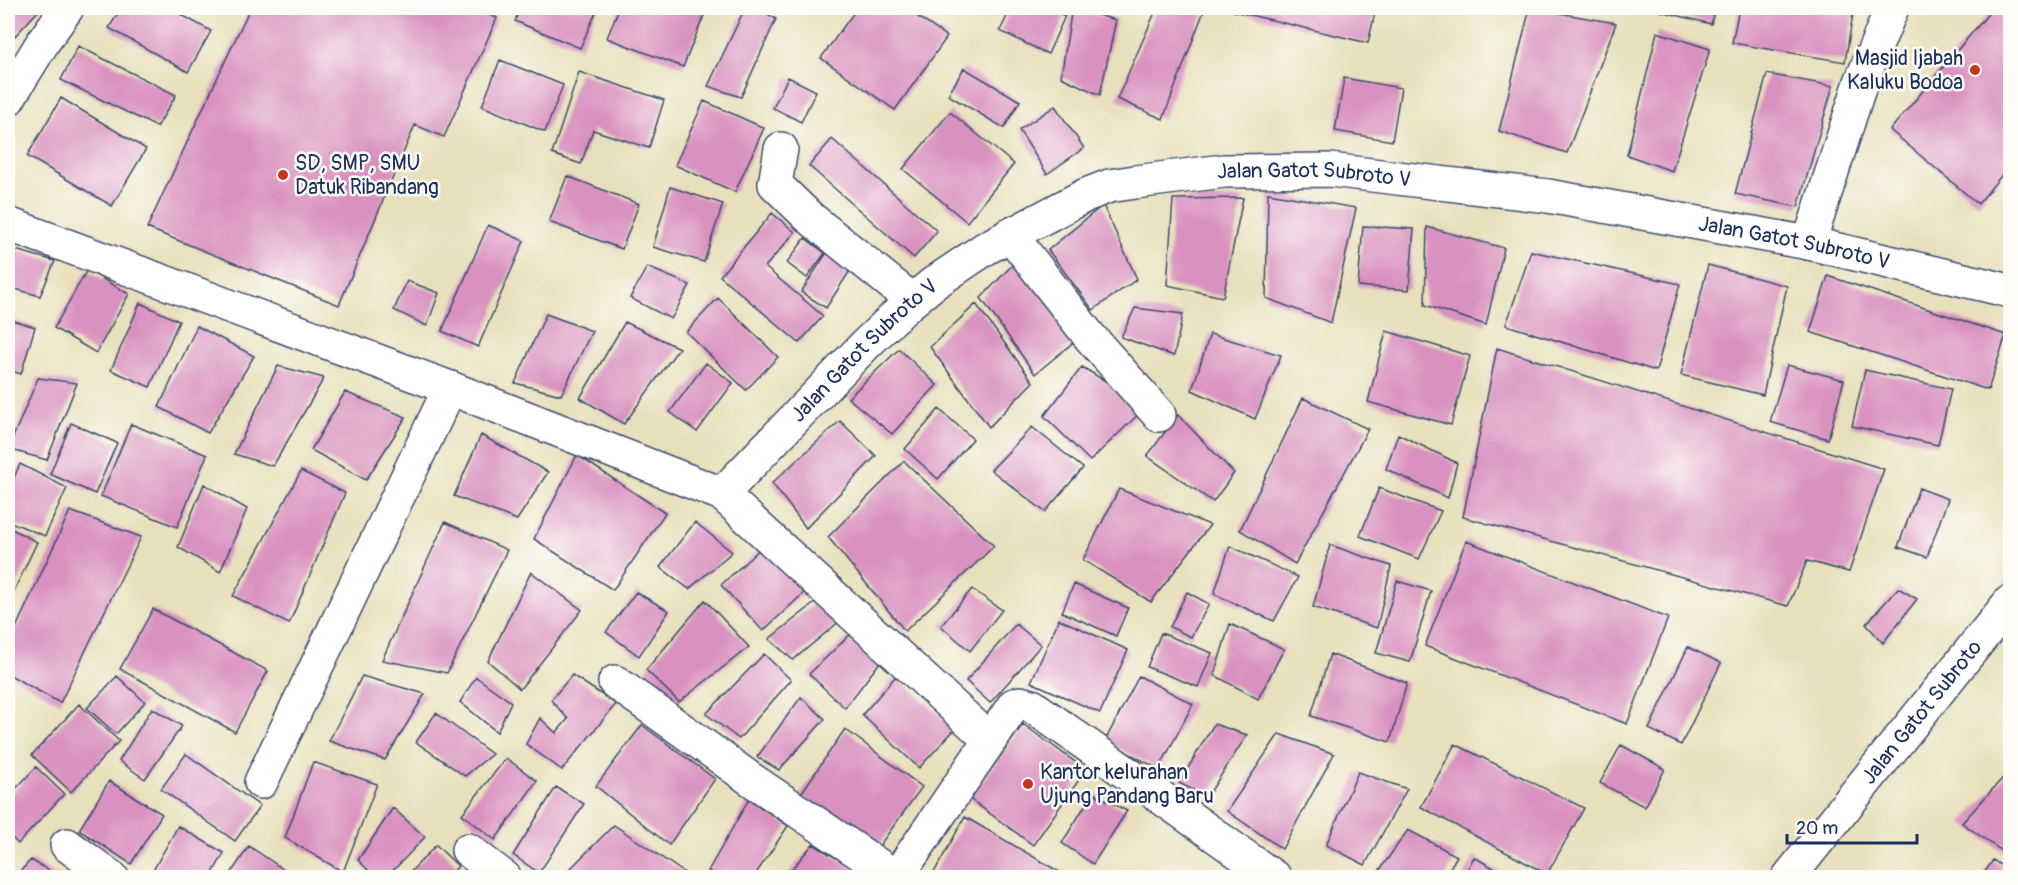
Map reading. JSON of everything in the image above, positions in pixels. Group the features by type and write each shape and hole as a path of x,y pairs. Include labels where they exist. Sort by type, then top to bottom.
{"street":[{"path":"8,99 43,42 68,8"},
{"path":"1809,243 1861,82 1892,8"},
{"path":"781,149 776,184 782,193 912,300"},
{"name":"Jalan Gatot Subroto V","path":"722,494 866,344 912,300 963,262 1010,234 1086,195 1109,186 1224,171 1330,170 1548,195 1809,243 2010,291"},
{"path":"8,224 450,388 722,494 989,739"},
{"path":"1010,234 1089,337 1159,415"},
{"path":"261,782 450,388"},
{"name":"Jalan Gatot Subroto","path":"1788,878 2010,602"},
{"path":"615,682 752,780 896,877 989,739 1014,705 1020,703 1030,704 1275,878"},
{"path":"67,845 111,878"},
{"path":"468,850 505,878"}],"building":[{"path":"8,8 40,9 15,36 8,30"},
{"path":"121,8 169,8 211,31 188,72 109,28"},
{"name":"SD, SMP, SMU Datuk Ribandang","path":"250,8 472,8 497,18 444,137 415,125 339,305 147,228"},
{"path":"520,8 598,8 580,48 515,21"},
{"path":"619,8 707,8 683,67 607,38"},
{"path":"745,8 758,8 776,19 741,97 708,86"},
{"path":"857,8 905,8 947,37 895,110 821,58"},
{"path":"1011,8 1046,8 1065,16 1048,54 1000,31"},
{"path":"1072,8 1116,20 1100,95 1061,77"},
{"path":"1157,8 1205,8 1163,119 1117,99"},
{"path":"1230,8 1376,8 1368,43 1229,10"},
{"path":"1530,8 1616,23 1567,153 1499,131"},
{"path":"1649,8 1715,8 1711,24"},
{"path":"1739,8 1854,8 1845,62 1732,43"},
{"name":"Masjid Ijabah Kaluku Bodoa","path":"1993,8 2007,8 2010,11 2010,165 1978,204 1890,130"},
{"path":"1657,32 1710,49 1672,171 1627,155"},
{"path":"78,46 176,95 157,127 61,80"},
{"path":"500,60 563,85 545,132 482,106"},
{"path":"964,68 1020,101 1004,128 948,95"},
{"path":"579,72 664,100 649,148 593,130 581,164 552,154"},
{"path":"1767,74 1833,86 1798,207 1735,194"},
{"path":"788,77 816,91 801,122 773,108"},
{"path":"1344,78 1401,88 1392,141 1335,131"},
{"path":"61,98 146,149 112,206 27,156"},
{"path":"704,101 764,128 735,192 675,165"},
{"path":"1055,106 1084,148 1047,174 1019,130"},
{"path":"950,112 1014,164 967,222 903,169"},
{"path":"832,139 937,231 914,258 809,166"},
{"path":"567,176 639,204 622,249 549,222"},
{"path":"670,187 723,204 704,262 653,247"},
{"path":"1268,193 1356,208 1331,323 1266,298"},
{"path":"1243,198 1223,297 1167,285 1173,199"},
{"path":"1103,205 1137,279 1093,310 1048,250"},
{"path":"772,213 795,232 765,267 823,316 799,343 720,276"},
{"path":"488,225 524,241 478,347 442,331"},
{"path":"1363,226 1414,229 1409,290 1358,286"},
{"path":"1427,227 1504,248 1486,325 1425,305"},
{"path":"805,238 825,253 807,278 787,263"},
{"path":"8,248 55,261 40,296 8,287"},
{"path":"828,251 853,266 826,308 801,292"},
{"path":"1531,251 1680,284 1656,371 1506,325"},
{"path":"1016,261 1080,337 1035,374 981,298"},
{"path":"1708,265 1787,286 1763,395 1681,375"},
{"path":"647,267 690,285 671,319 630,298"},
{"path":"87,270 129,294 96,353 54,328"},
{"path":"1828,276 2006,335 1988,390 1810,332"},
{"path":"407,281 439,293 427,326 394,310"},
{"path":"718,298 778,357 746,390 686,332"},
{"path":"140,303 179,321 150,387 111,370"},
{"path":"976,304 1033,382 989,427 930,347"},
{"path":"1135,308 1183,314 1174,356 1121,337"},
{"path":"546,314 592,331 561,395 515,383"},
{"path":"8,319 35,327 21,374 8,370"},
{"path":"625,322 679,348 624,424 580,398"},
{"path":"197,326 254,356 208,433 159,407"},
{"path":"1386,331 1470,356 1451,425 1368,402"},
{"path":"1210,334 1281,355 1255,419 1192,390"},
{"path":"1497,348 1884,469 1849,572 1807,561 1788,606 1463,517"},
{"path":"899,349 937,385 892,434 848,398"},
{"path":"706,363 733,383 697,432 670,412"},
{"path":"1787,365 1844,380 1828,439 1770,422"},
{"path":"278,366 324,378 273,466 234,454"},
{"path":"1082,367 1147,406 1090,461 1044,416"},
{"path":"1865,370 1951,389 1938,445 1852,426"},
{"path":"38,378 77,383 47,460 8,449"},
{"path":"345,392 406,417 366,480 311,450"},
{"path":"1303,398 1368,429 1295,564 1240,530"},
{"path":"939,409 973,439 938,479 905,449"},
{"path":"1178,415 1234,473 1213,502 1147,456"},
{"path":"840,421 876,456 806,528 772,483"},
{"path":"71,423 117,443 95,494 50,474"},
{"path":"131,424 207,455 177,527 101,496"},
{"path":"1032,427 1083,468 1045,512 991,470"},
{"path":"1398,434 1457,463 1448,498 1386,469"},
{"path":"481,435 548,472 517,520 454,496"},
{"path":"577,455 665,513 613,590 534,539"},
{"path":"904,461 994,546 905,631 828,537"},
{"path":"20,464 67,488 45,536 8,521 8,491"},
{"path":"301,471 345,493 289,624 233,596"},
{"path":"204,484 247,509 220,572 178,547"},
{"path":"1379,488 1441,511 1419,559 1360,536"},
{"path":"1919,488 1948,499 1927,557 1898,547"},
{"path":"1119,489 1210,525 1151,602 1083,560"},
{"path":"70,511 141,537 60,703 8,674 8,645"},
{"path":"445,522 507,550 447,673 382,660"},
{"path":"695,522 732,552 689,589 660,567"},
{"path":"8,527 37,542 13,593 8,591"},
{"path":"1466,541 1668,618 1627,724 1425,646"},
{"path":"765,544 806,591 763,631 721,585"},
{"path":"1330,545 1391,566 1377,628 1313,607"},
{"path":"1230,546 1298,577 1274,621 1214,594"},
{"path":"531,572 582,610 520,689 488,661"},
{"path":"1397,581 1431,591 1410,662 1376,653"},
{"path":"1074,584 1128,608 1116,636 1062,612"},
{"path":"1898,588 1917,599 1883,643 1866,624"},
{"path":"972,589 1002,610 970,651 941,626"},
{"path":"636,592 669,611 639,656 606,632"},
{"path":"1187,592 1209,604 1191,637 1170,627"},
{"path":"820,599 840,621 793,660 769,639"},
{"path":"705,600 749,647 679,702 646,670"},
{"path":"153,609 268,671 235,732 120,669"},
{"path":"1059,619 1128,650 1100,713 1031,682"},
{"path":"1016,624 1041,645 990,703 966,681"},
{"path":"1230,624 1284,649 1258,699 1214,675"},
{"path":"856,629 884,657 845,708 809,674"},
{"path":"1161,633 1212,653 1198,687 1147,667"},
{"path":"1688,647 1721,663 1681,745 1649,729"},
{"path":"764,654 791,680 739,739 706,714"},
{"path":"1330,654 1407,683 1390,742 1311,716"},
{"path":"572,675 616,704 562,770 526,744 540,718 556,733 568,719 551,700"},
{"path":"117,676 145,702 116,734 87,708"},
{"path":"362,676 425,694 385,760 329,741"},
{"path":"896,676 955,729 919,768 862,715"},
{"path":"1139,676 1193,704 1159,769 1105,741"},
{"path":"476,677 511,702 497,732 460,702"},
{"path":"801,697 825,719 779,770 757,757"},
{"path":"79,704 119,741 71,792 32,755"},
{"path":"152,708 182,726 145,779 119,761"},
{"path":"436,713 492,754 465,776 416,742"},
{"name":"Kantor kelurahan Ujung Pandang Baru","path":"1023,724 1086,770 1033,845 970,799"},
{"path":"1214,724 1247,735 1207,797 1179,783"},
{"path":"642,725 715,779 669,845 596,786"},
{"path":"845,729 922,787 877,849 800,795"},
{"path":"1279,734 1334,754 1282,849 1227,811"},
{"path":"1455,744 1584,808 1547,874 1421,807"},
{"path":"1621,745 1665,769 1645,807 1600,783"},
{"path":"186,754 260,806 235,841 161,789"},
{"path":"506,758 537,781 495,840 462,814"},
{"path":"313,762 377,784 343,872 285,838"},
{"path":"36,767 64,794 18,844 8,834 8,797"},
{"path":"2010,770 2010,857 1962,823"},
{"path":"1358,772 1407,789 1365,865 1326,845"},
{"path":"109,781 162,814 131,864 79,830"},
{"path":"556,787 584,804 539,873 513,855"},
{"path":"1093,793 1127,811 1093,864 1062,843"},
{"path":"749,799 788,826 753,878 720,878 708,871"},
{"path":"393,808 425,837 386,878 376,878 358,860"},
{"path":"965,817 1070,878 931,878"},
{"path":"614,825 686,874 684,878 628,878 616,870 611,878 567,878 564,875"},
{"path":"178,826 224,853 210,878 154,878 150,876"},
{"path":"1408,830 1457,856 1444,878 1374,878"},
{"path":"813,844 858,871 853,878 784,878"},
{"path":"436,845 458,866 448,878 405,878"},
{"path":"249,846 296,878 228,878"},
{"path":"1474,857 1511,878 1463,878"},
{"path":"31,860 62,878 14,878"},
{"path":"1993,860 2010,872 2010,878 1981,878"}],"place":[{"name":"Masjid Ijabah Kaluku Bodoa","path":"1975,70"},
{"name":"SD, SMP, SMU Datuk Ribandang","path":"283,175"},
{"name":"Kantor kelurahan Ujung Pandang Baru","path":"1028,784"}]}
